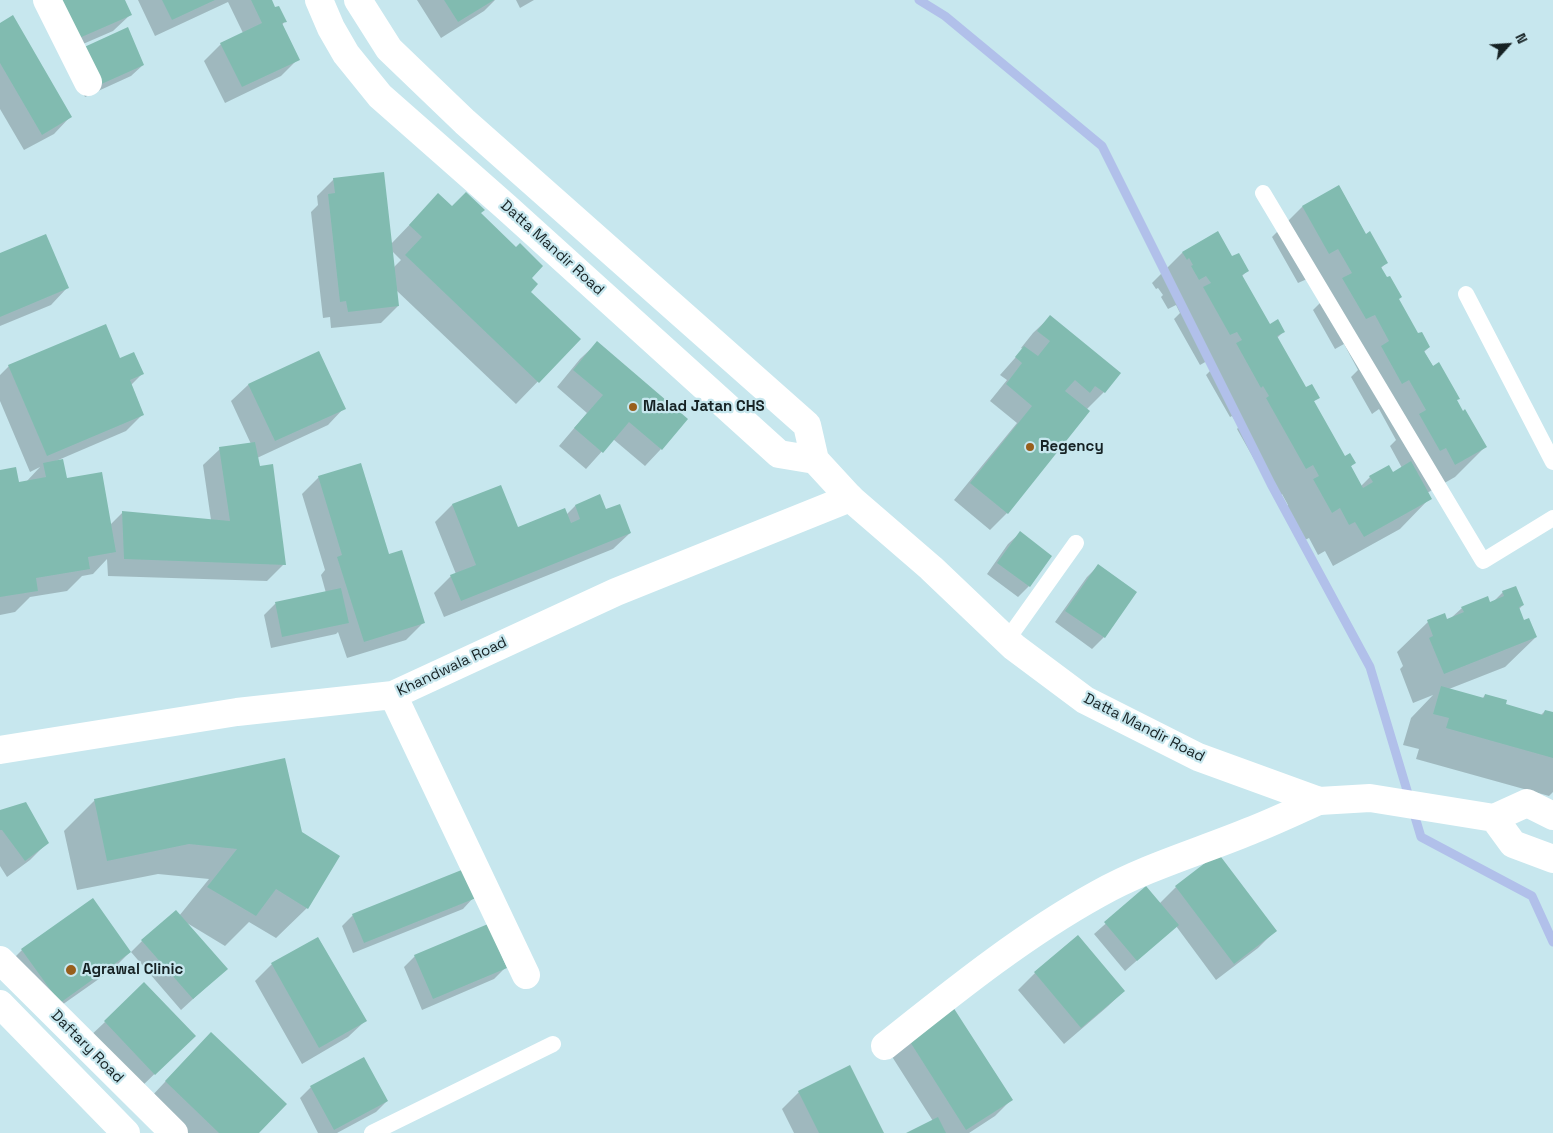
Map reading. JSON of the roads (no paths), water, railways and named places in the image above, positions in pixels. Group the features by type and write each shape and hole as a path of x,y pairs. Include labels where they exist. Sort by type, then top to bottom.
{"main road":[{"path":"48,0 88,82"},
{"name":"Datta Mandir Road","path":"319,0 331,28 346,54 380,96 780,454 816,460"},
{"name":"Datta Mandir Road","path":"358,0 389,49 451,108 807,425 816,460 850,498 931,568 1007,640 1086,700 1198,757 1319,801 1370,798 1494,818"},
{"path":"747,424 773,395"},
{"name":"Khandwala Road","path":"0,750 238,712 393,695 616,592 850,498"},
{"path":"393,695 526,976"},
{"path":"885,1046 972,977 1036,931 1099,893 1153,867 1250,831 1319,801"},
{"path":"1527,803 1553,816"},
{"path":"1527,803 1494,818 1513,844 1553,859"},
{"path":"1513,844 1527,803"},
{"name":"Daftary Road","path":"0,960 174,1133"},
{"path":"0,1004 126,1133"}],"lane":[{"path":"1263,193 1484,561 1553,518"},
{"path":"1466,294 1553,462"},
{"path":"1007,640 1076,543"},
{"path":"372,1133 553,1044"}],"waterway":[{"path":"919,0 945,16 1102,146 1271,484 1370,667 1421,837 1532,896 1553,942"}],"place":[{"name":"Malad Jatan CHS","path":"633,407"},
{"name":"Regency","path":"1030,447"},
{"name":"Agrawal Clinic","path":"71,970"}]}
